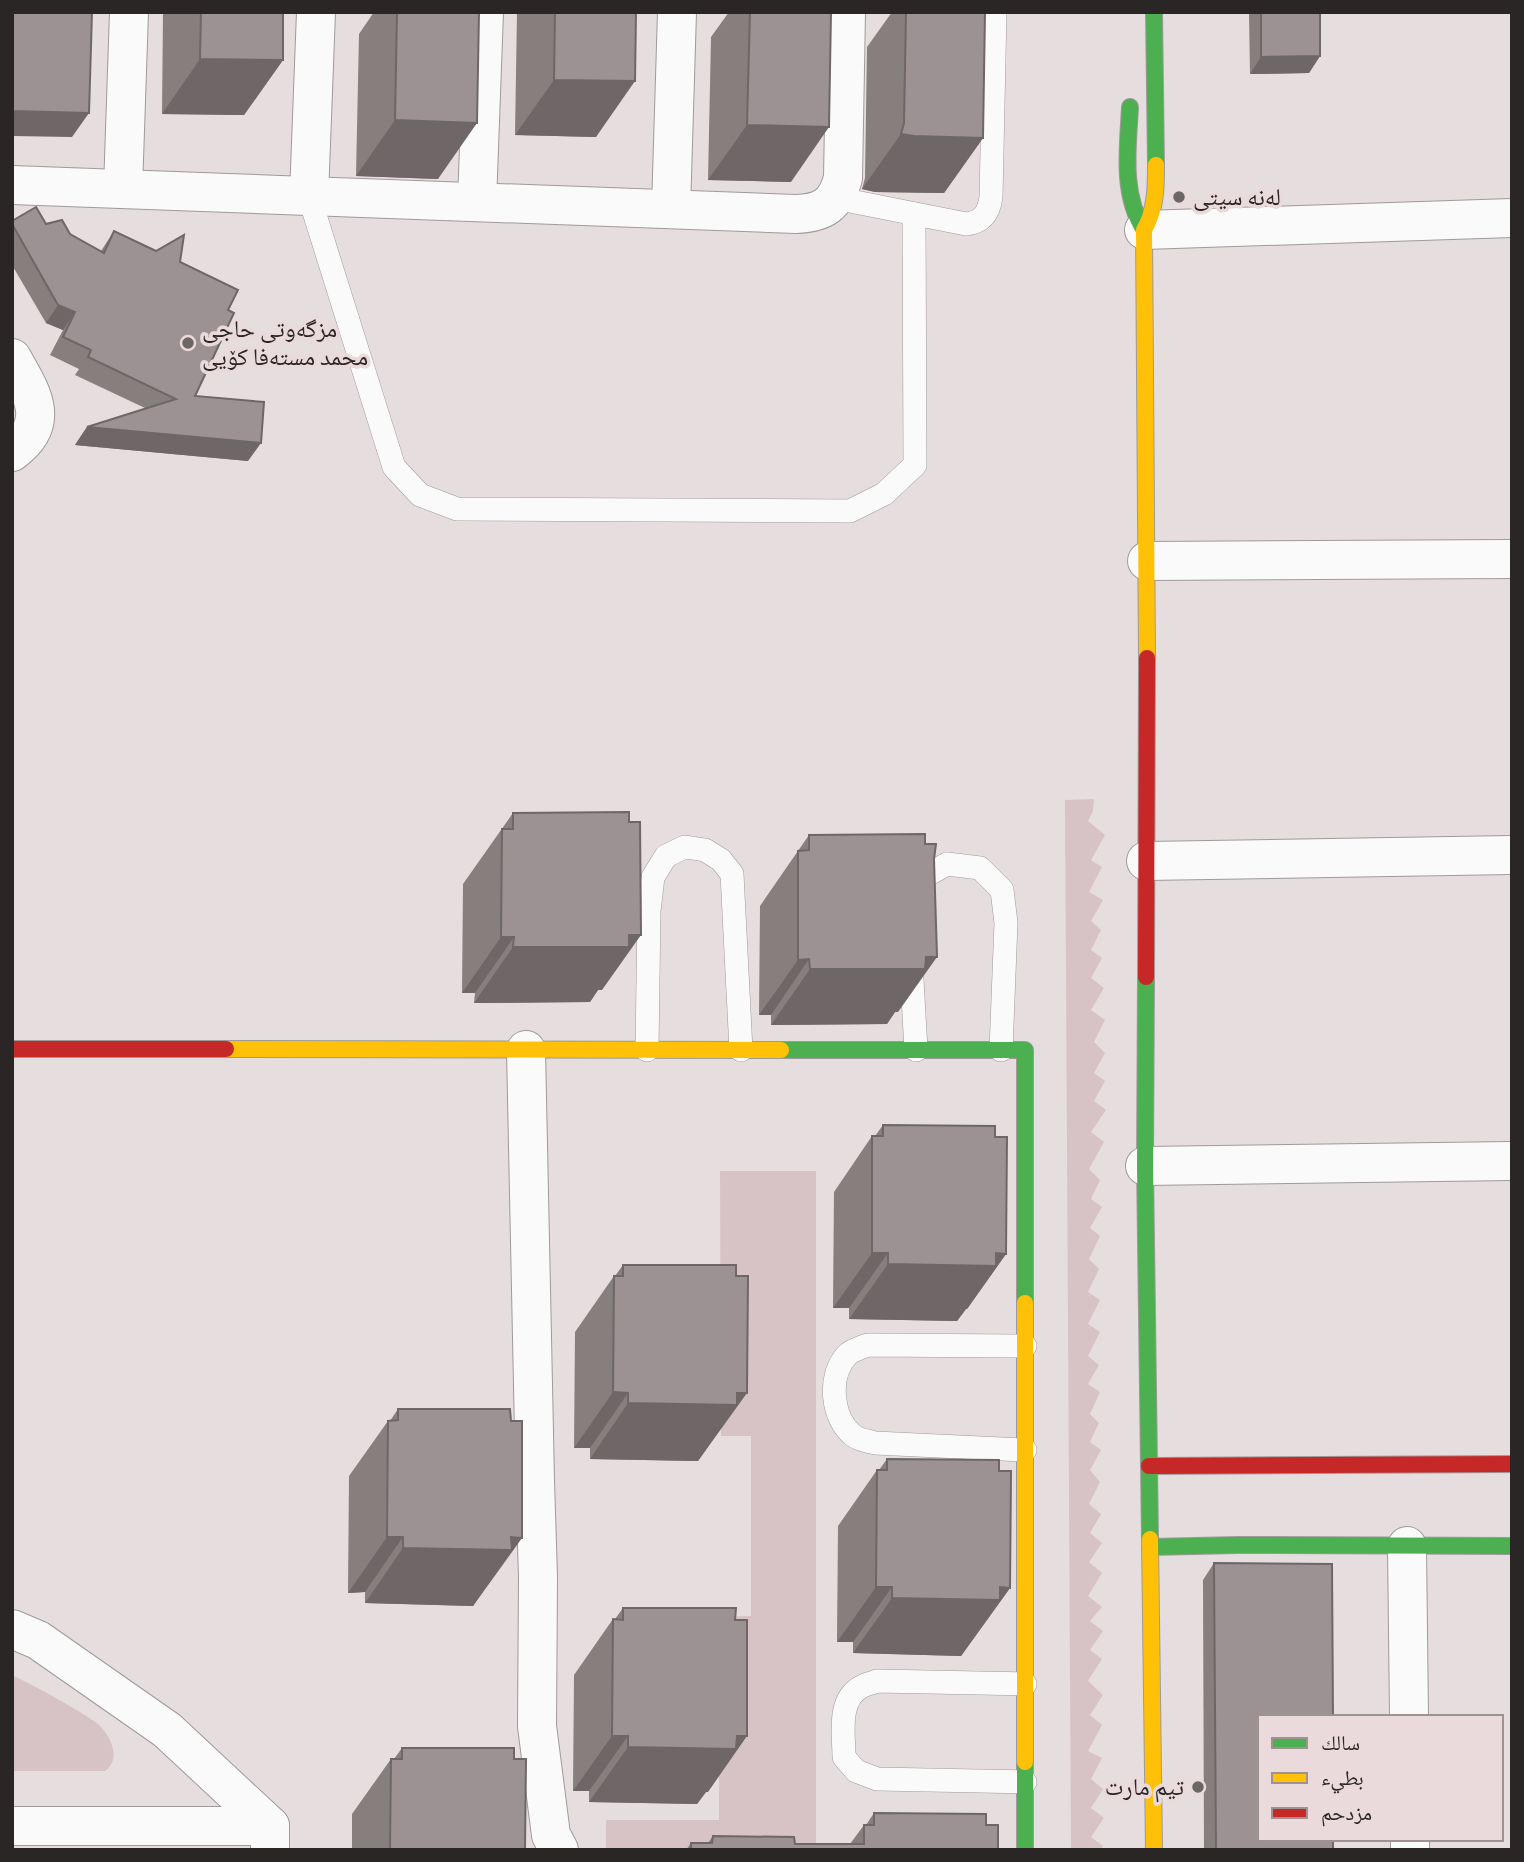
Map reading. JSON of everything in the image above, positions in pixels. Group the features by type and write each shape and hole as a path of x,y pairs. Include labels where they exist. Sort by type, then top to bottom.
{"street":[{"path":"123,189 129,12"},
{"path":"309,196 316,12"},
{"path":"477,202 484,12"},
{"path":"671,209 677,12"},
{"path":"12,185 807,214 818,212 835,198 843,178 846,12"},
{"path":"1154,12 1156,196 1151,218 1144,230 1147,561 1145,1166 1154,1850"},
{"path":"1130,94 1129,189 1133,211 1144,230"},
{"path":"1144,230 1512,218"},
{"path":"12,358 33,397 36,412 33,427 26,440 12,452"},
{"path":"1147,561 1512,559"},
{"path":"1146,861 1512,855"},
{"path":"12,1049 1025,1050 1025,1850"},
{"path":"526,1050 538,1590 537,1726 551,1835 559,1850"},
{"path":"1145,1166 1512,1161"},
{"path":"1149,1466 1512,1464"},
{"path":"1407,1546 1409,1715"},
{"path":"1150,1547 1512,1546"},
{"path":"12,1629 38,1640 167,1730 270,1838"},
{"path":"16,1834 270,1838"}],"lane":[{"path":"835,198 966,224 982,219 991,197 995,12"},
{"path":"309,196 394,467 420,495 457,509 850,510 884,494 915,465 914,214"},
{"path":"647,1050 649,911 653,877 666,856 685,847 705,850 721,860 733,874 741,1050"},
{"path":"909,914 918,880 947,864 980,868 1002,890 1006,923 1001,1050"},
{"path":"910,941 916,1050"},
{"path":"1025,1346 868,1345 849,1353 837,1370 834,1399 840,1421 856,1438 875,1443 1025,1450"},
{"path":"1025,1684 877,1681 859,1688 848,1699 844,1717 844,1757 856,1771 877,1779 1025,1782"}],"shaded area":[{"path":"1094,799 1093,811 1088,821 1105,835 1091,860 1102,867 1089,892 1103,900 1091,921 1101,930 1091,950 1102,958 1091,978 1104,988 1091,1010 1105,1020 1094,1042 1105,1053 1094,1073 1105,1081 1094,1101 1106,1110 1091,1132 1104,1142 1089,1169 1100,1180 1091,1199 1102,1207 1090,1228 1100,1236 1089,1259 1099,1269 1088,1292 1100,1300 1088,1324 1100,1332 1088,1356 1099,1365 1088,1384 1100,1392 1090,1414 1099,1423 1090,1442 1101,1450 1090,1470 1100,1482 1089,1504 1101,1514 1090,1533 1102,1543 1089,1562 1102,1573 1088,1596 1102,1607 1090,1621 1103,1631 1090,1650 1102,1659 1088,1681 1103,1695 1090,1715 1102,1725 1088,1751 1102,1758 1091,1779 1103,1789 1091,1808 1104,1818 1091,1837 1103,1846 1101,1850 1071,1850 1065,800"},
{"path":"720,1171 816,1171 816,1850 606,1850 606,1820 719,1820 719,1617 751,1616 751,1436 721,1436"},
{"path":"12,1675 98,1724 113,1748 110,1766 105,1771 12,1771"}],"building":[{"path":"12,12 92,12 89,113 12,111"},
{"path":"201,12 283,12 283,60 200,59"},
{"path":"397,12 479,12 477,123 395,120"},
{"path":"555,12 636,12 635,81 554,80"},
{"path":"750,12 831,12 829,127 747,125"},
{"path":"906,12 985,12 983,138 901,134 904,123"},
{"path":"1261,12 1320,12 1320,56 1261,57"},
{"path":"36,207 46,224 62,220 70,234 104,253 114,231 156,251 184,235 180,262 238,290 228,310 234,313 195,396 264,402 261,443 87,427 176,399 88,357 91,350 63,337 75,312 58,305 12,224 12,221"},
{"path":"629,812 629,822 640,822 641,935 629,935 629,947 513,947 514,937 501,937 502,829 513,829 513,813"},
{"path":"925,834 925,844 936,844 934,859 937,957 926,957 925,969 810,969 809,959 798,960 798,851 809,850 809,835"},
{"path":"883,1125 995,1126 995,1137 1007,1137 1006,1254 996,1253 996,1266 888,1264 888,1253 872,1253 872,1136 883,1136"},
{"path":"623,1265 736,1265 736,1276 748,1276 747,1393 737,1393 737,1405 628,1403 628,1393 613,1392 614,1276 623,1276"},
{"path":"398,1409 510,1409 511,1421 522,1421 522,1538 511,1537 512,1550 403,1548 403,1537 387,1537 388,1421 398,1420"},
{"path":"887,1459 999,1460 999,1471 1011,1471 1010,1588 1000,1587 1000,1600 892,1598 892,1587 876,1587 877,1470 887,1470"},
{"path":"1214,1563 1332,1564 1333,1715 1258,1715 1258,1841 1333,1841 1333,1850 1216,1850"},
{"path":"623,1608 736,1608 735,1620 747,1620 747,1736 737,1736 736,1749 628,1747 628,1736 612,1736 613,1619 623,1620"},
{"path":"402,1748 514,1748 514,1759 526,1759 525,1850 390,1850 391,1759 402,1759"},
{"path":"874,1813 986,1814 986,1825 998,1825 998,1850 691,1850 691,1843 712,1843 713,1836 794,1837 795,1844 864,1844 864,1825 874,1825"}],"traffic: fast":[{"path":"1154,12 1156,165"},
{"path":"1130,107 1127,154 1129,186 1137,216 1144,230"},
{"path":"1146,977 1145,1166 1150,1539"},
{"path":"781,1050 1025,1050 1025,1303"},
{"path":"1150,1547 1512,1546"},
{"path":"1025,1762 1025,1850"}],"traffic: slow":[{"path":"1147,658 1144,230 1153,206 1156,165"},
{"path":"226,1049 781,1050"},
{"path":"1025,1303 1025,1762"},
{"path":"1150,1539 1154,1850"}],"traffic: jam":[{"path":"1146,977 1147,658"},
{"path":"12,1049 226,1049"},
{"path":"1149,1466 1512,1464"}],"place":[{"name":"لەنە سیتی","path":"1179,197"},
{"name":"مزگەوتی حاجی محمد مستەفا کۆیی","path":"188,343"},
{"name":"تيم مارت","path":"1198,1787"}]}
